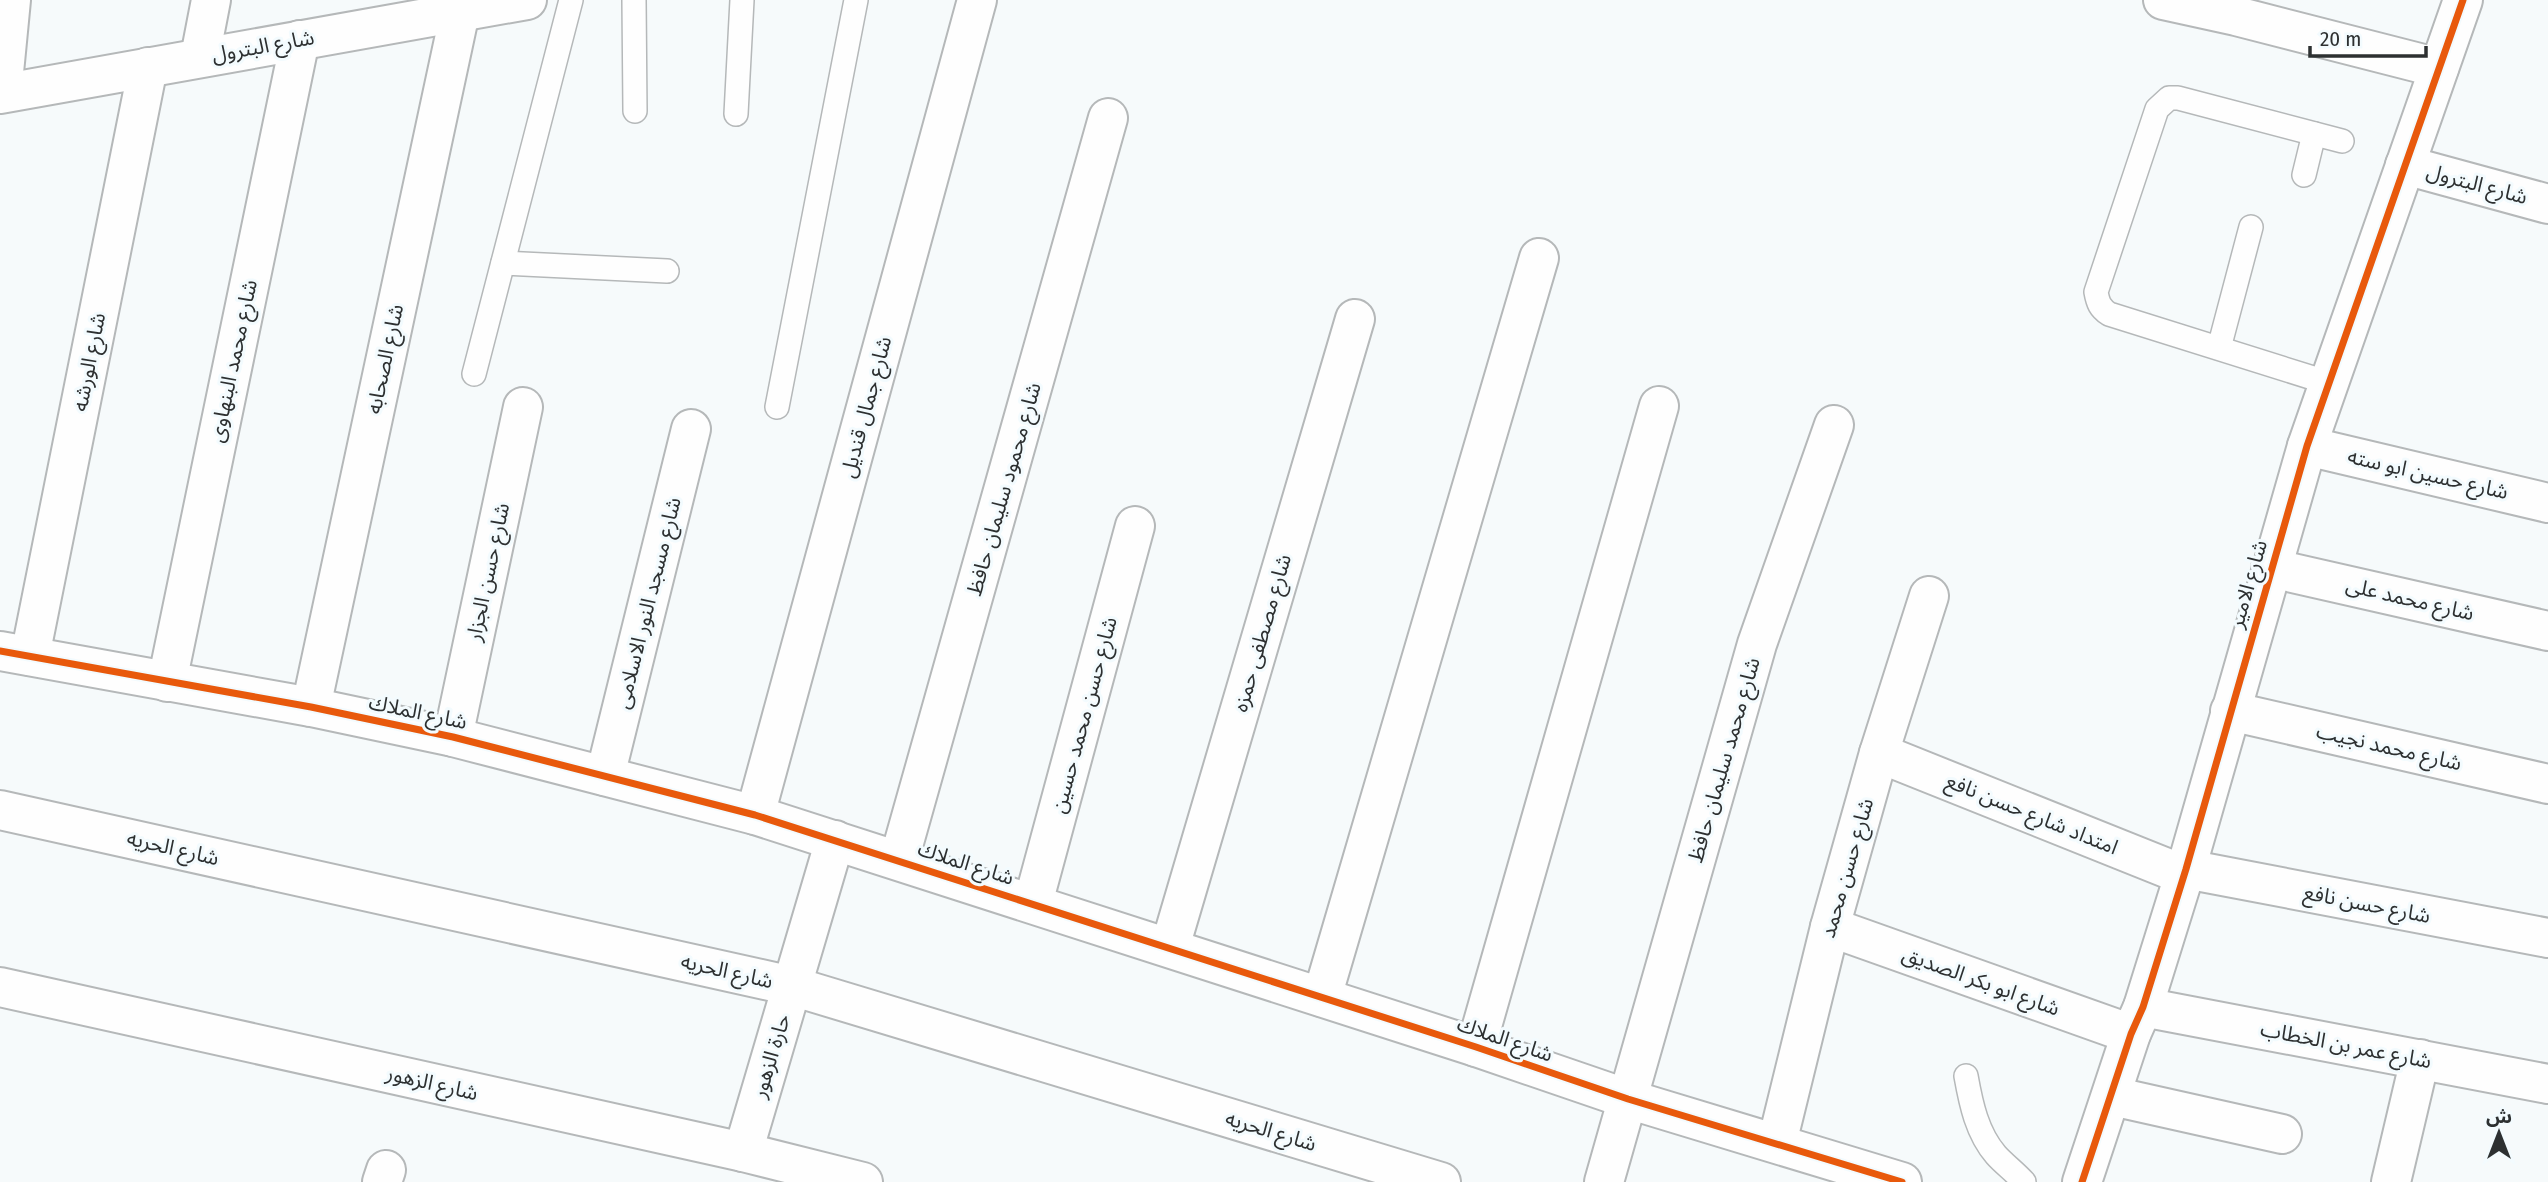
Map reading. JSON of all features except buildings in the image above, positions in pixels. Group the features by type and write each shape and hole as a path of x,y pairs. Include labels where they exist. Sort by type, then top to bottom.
{"street":[{"path":"1,93 11,0"},
{"path":"200,57 211,0"},
{"name":"شارع البترول","path":"1,93 300,40 377,13 460,12 527,0"},
{"name":"شارع جمال قنديل","path":"755,815 977,0"},
{"path":"2163,0 2439,68"},
{"name":"شارع الامير","path":"2082,1182 2185,872 2307,446 2463,0"},
{"name":"شارع الصحابه","path":"311,707 460,12"},
{"name":"شارع محمد البنهاوى","path":"167,682 300,40"},
{"name":"شارع الورشه","path":"15,653 148,67"},
{"name":"شارع محمود سليمان حافظ","path":"899,860 1108,118"},
{"name":"شارع البترول","path":"2405,165 2548,204"},
{"path":"1322,997 1539,258"},
{"name":"شارع مصطفى حمزه","path":"1170,947 1355,318"},
{"name":"شارع حسن الجزار","path":"453,737 523,407"},
{"path":"1476,1047 1659,407"},
{"name":"شارع محمد سليمان حافظ","path":"1604,1182 1757,644 1834,425"},
{"name":"شارع مسجد النور الاسلامى","path":"605,776 691,429"},
{"name":"شارع حسين ابو سته","path":"2307,446 2548,503"},
{"name":"شارع حسن محمد حسين","path":"1034,903 1135,526"},
{"name":"شارع محمد على","path":"2272,568 2548,631"},
{"name":"شارع حسن محمد","path":"1777,1143 1830,927 1929,596"},
{"name":"شارع الملاك","path":"15,653 311,707 453,737 755,815 1170,947 1629,1099 1902,1182"},
{"name":"شارع محمد نجيب","path":"2230,711 2548,784"},
{"name":"امتداد شارع حسن نافع","path":"1880,753 2185,872"},
{"name":"شارع الحريه","path":"0,810 792,986 1441,1182"},
{"name":"حارة الزهور","path":"743,1152 835,840"},
{"name":"شارع حسن نافع","path":"2185,872 2548,938"},
{"name":"شارع ابو بكر الصديق","path":"1830,927 2137,1020"},
{"name":"شارع الزهور","path":"0,987 743,1152 863,1182"},
{"name":"شارع عمر بن الخطاب","path":"2137,1020 2420,1059 2548,1084"},
{"path":"2391,1182 2420,1059"},
{"path":"2112,1096 2282,1134"}],"lane":[{"path":"474,374 571,0"},
{"path":"634,0 635,111"},
{"path":"736,114 742,0"},
{"path":"777,407 856,0"},
{"path":"2329,383 2109,314 2102,310 2096,292 2157,109 2169,98 2178,98 2342,141"},
{"path":"2304,175 2314,134"},
{"path":"2219,348 2251,227"},
{"path":"503,263 667,271"},
{"path":"1966,1076 1969,1096 1983,1135 1995,1154 2024,1182"}],"cycle path":[{"path":"2082,1182 2131,1034 2143,1007 2186,869 2307,446 2463,0"},
{"path":"0,651 311,707 453,737 755,815 1476,1047 1628,1099 1902,1182"}]}
